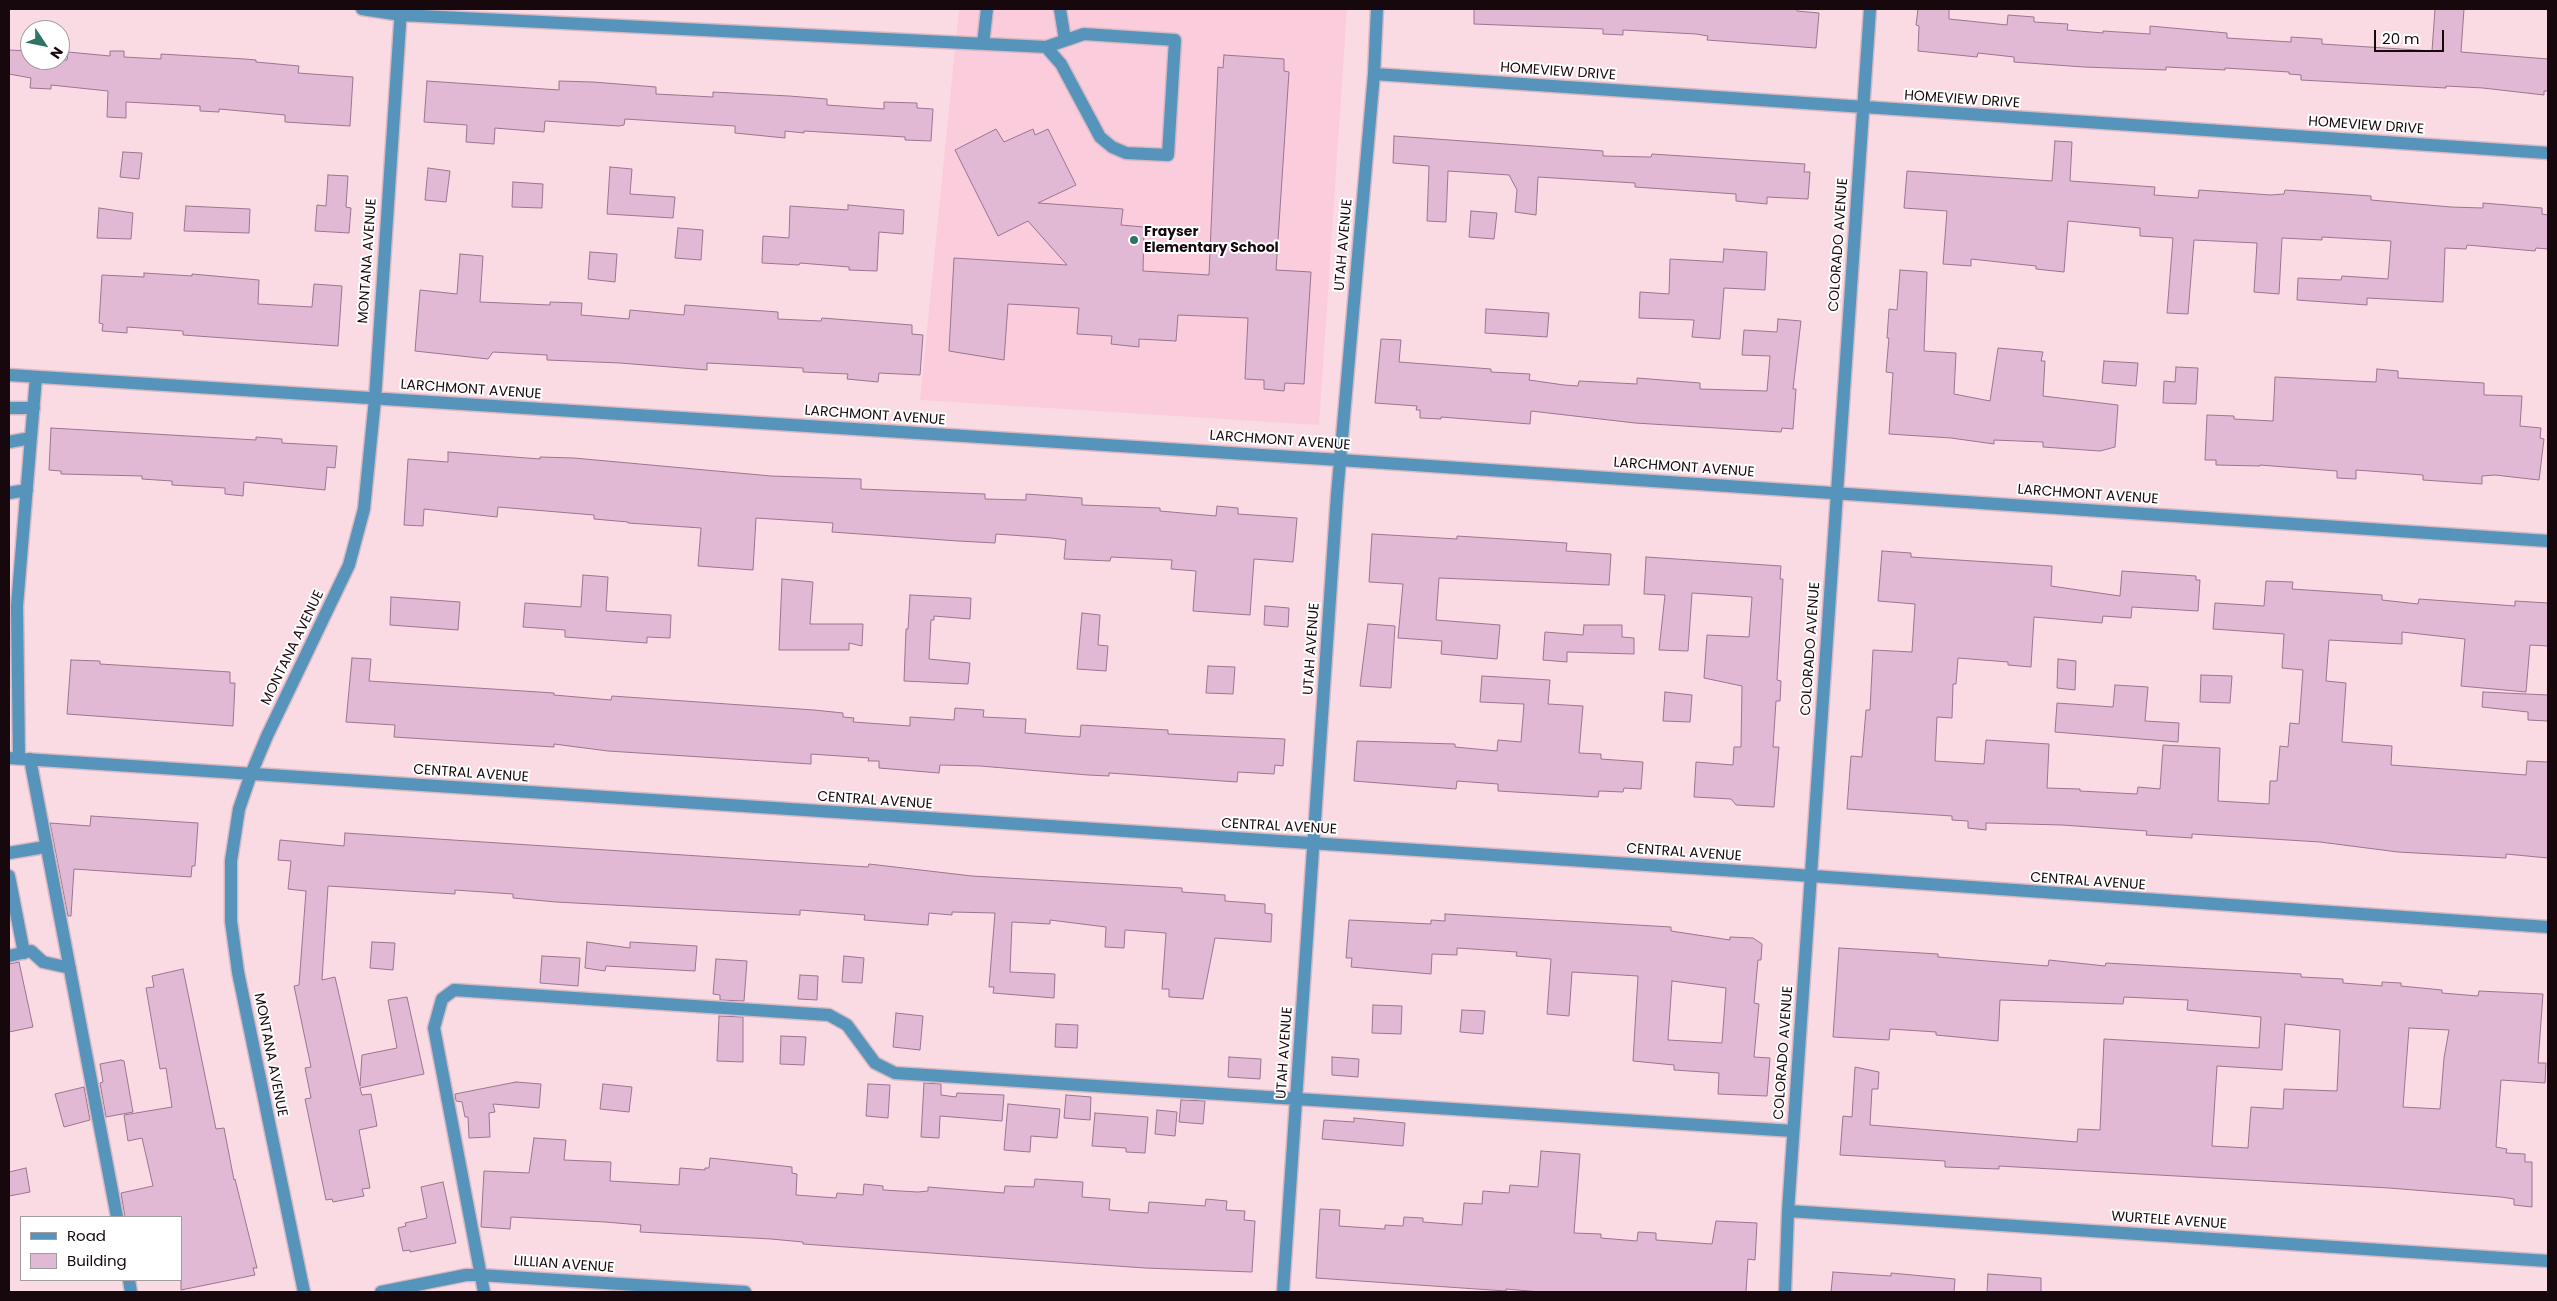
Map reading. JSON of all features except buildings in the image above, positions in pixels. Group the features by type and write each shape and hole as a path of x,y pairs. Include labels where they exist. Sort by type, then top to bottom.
{"street":[{"path":"362,9 1046,47 1084,34 1175,40 1168,155 1126,152 1112,146 1100,137 1061,64 1046,47"},
{"path":"983,44 988,9"},
{"path":"1060,9 1065,40"},
{"name":"UTAH AVENUE","path":"1283,1292 1340,460 1374,74 1377,9"},
{"name":"COLORADO AVENUE","path":"1784,1292 1793,1131 1870,9"},
{"name":"MONTANA AVENUE","path":"304,1292 240,982 230,921 231,860 240,810 251,774 267,736 349,565 364,509 375,399 396,63 401,12"},
{"name":"HOMEVIEW DRIVE","path":"1374,74 1863,109 2548,153"},
{"name":"LARCHMONT AVENUE","path":"9,375 1340,460 2548,541"},
{"path":"36,377 17,606 19,758 45,847 117,1216"},
{"path":"9,408 34,408"},
{"path":"9,442 31,438"},
{"path":"9,493 27,490"},
{"name":"CENTRAL AVENUE","path":"19,758 1314,843 2548,928"},
{"path":"9,853 45,847"},
{"path":"9,876 24,953"},
{"path":"9,956 31,951 43,962 70,968"},
{"path":"484,1292 434,1028 442,999 454,990 829,1015 848,1025 875,1063 895,1073 1793,1131"},
{"name":"WURTELE AVENUE","path":"1788,1210 2548,1261"},
{"name":"LILLIAN AVENUE","path":"381,1292 466,1275 745,1292"}],"shaded area":[{"name":"Frayser Elementary School","path":"959,9 1347,9 1319,425 920,400"}],"place":[{"name":"Frayser Elementary School","path":"1134,240"}]}
